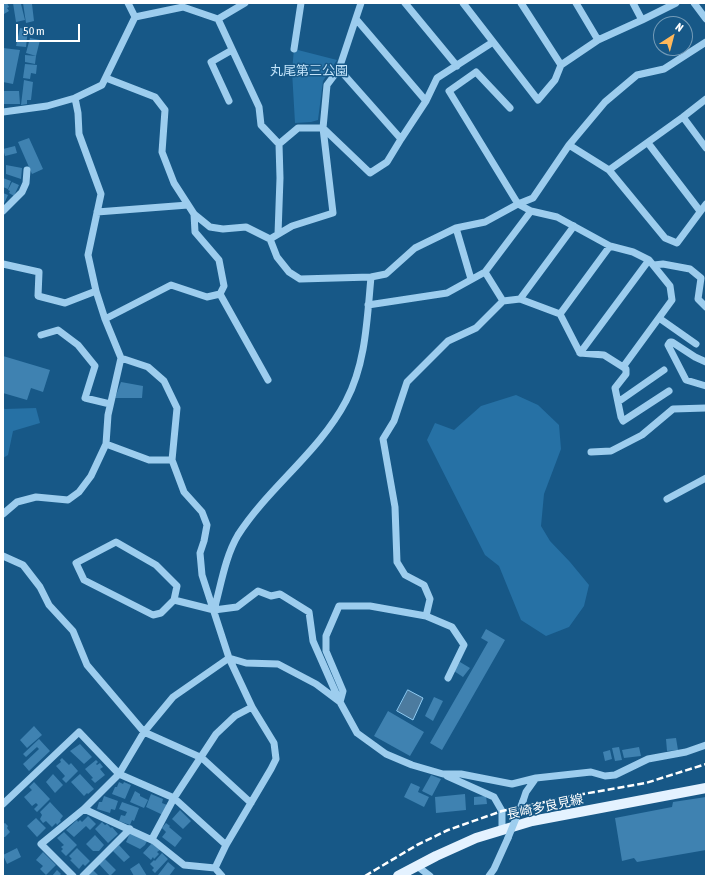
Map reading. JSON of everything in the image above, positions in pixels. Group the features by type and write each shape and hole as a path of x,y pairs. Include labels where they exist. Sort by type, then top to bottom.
{"main road":[{"name":"長崎多良見線","path":"398,876 476,838 505,834 532,821 706,788"}],"street":[{"path":"128,3 135,17"},
{"path":"218,19 245,3"},
{"path":"294,49 301,3"},
{"path":"270,239 292,226 333,213 324,128 327,85 339,69 361,3"},
{"path":"405,3 457,66"},
{"path":"463,3 538,100 555,80 561,65 598,40 676,3"},
{"path":"521,3 561,65"},
{"path":"576,3 598,40"},
{"path":"633,3 642,20"},
{"path":"694,3 706,19"},
{"path":"135,17 183,7 218,19 259,107 261,125 279,144 280,178 278,234"},
{"path":"3,112 47,106 75,98 102,86 135,17"},
{"path":"356,19 426,101"},
{"path":"279,144 298,128 324,128 370,173 387,162 426,101 437,78 492,42"},
{"path":"106,78 155,97 165,110 162,152 174,183 188,205 194,214 210,227 223,229 246,227 270,239 277,257 289,272 300,279 371,277 386,274 415,248 456,228 485,222 518,204 533,198 569,145 605,102 637,75 664,69 706,42"},
{"path":"229,101 211,62 232,50"},
{"path":"339,69 401,139"},
{"path":"510,108 476,72 449,91 518,204 531,211 557,217 610,246 633,252 652,262 690,269 701,278 698,299 706,307"},
{"path":"3,514 17,502 36,497 68,500 79,492 92,476 106,444 108,415 121,358 105,319 96,291 88,255 101,194 78,134 78,113 75,98"},
{"path":"609,170 648,143 706,99"},
{"path":"683,117 706,148"},
{"path":"648,143 700,211"},
{"path":"569,145 609,170 665,238 677,243 706,204"},
{"path":"3,211 22,192 26,183 27,170"},
{"path":"97,212 188,205"},
{"path":"368,305 447,293 485,272 531,211"},
{"path":"194,214 195,232 219,260 224,286 220,294"},
{"path":"520,299 574,226"},
{"path":"456,228 471,279"},
{"path":"560,314 610,246"},
{"path":"623,367 672,300 670,286 652,262"},
{"path":"580,353 652,262"},
{"path":"3,264 39,272 38,296 65,303 96,291"},
{"path":"485,272 502,301"},
{"path":"214,610 230,552 238,536 253,515 330,425 346,401 355,380 360,360 367,324 371,277"},
{"path":"105,319 171,285 207,297 220,294"},
{"path":"220,294 268,380"},
{"path":"426,616 430,599 424,585 405,574 398,562 395,506 383,439 394,421 407,382 448,341 476,328 502,301 520,299 560,314 580,353"},
{"path":"659,318 696,344"},
{"path":"41,335 58,330 78,345 95,366 85,398 110,404"},
{"path":"706,362 695,357 672,342 668,345 686,380 706,386"},
{"path":"580,353 604,355 626,369 626,374 615,388 623,421 668,391"},
{"path":"121,358 148,367 164,381 177,408 172,460 184,492 202,512 207,525 200,553 202,576 229,658 252,707 274,743 276,759 226,845 215,868"},
{"path":"618,402 664,370"},
{"path":"591,452 611,451 642,435 673,409 706,408"},
{"path":"106,444 149,460 172,460"},
{"path":"667,499 706,478"},
{"path":"116,542 156,565 177,586 174,600 161,614 153,615 84,580 76,563 116,542"},
{"path":"3,556 23,565 40,587 50,605 73,631 87,665 144,732 202,758 251,803"},
{"path":"174,600 214,610 237,607 258,592 272,596 280,594 309,612 313,641 340,702 357,733 386,754 412,765 443,774 494,797 502,811 505,834"},
{"path":"340,702 342,691 326,651 326,636 339,606 370,606 426,616 452,627 464,645 448,678"},
{"path":"229,658 246,663 278,664 316,684 340,702"},
{"path":"73,876 41,844 84,808 119,774 144,732 172,697 229,658"},
{"path":"152,839 174,798 202,758 216,734 235,716 252,707"},
{"path":"3,804 79,732 119,774 174,798 226,845"},
{"path":"443,774 461,774 512,784 536,778 591,772 605,776 615,775 648,759 686,752 706,745"},
{"path":"489,876 494,869 505,834 523,801 526,792 536,778"},
{"path":"84,808 152,839 184,865 215,868 222,876"},
{"path":"83,876 130,829"},
{"path":"417,866 430,876"}],"green space":[{"name":"丸尾第三公園","path":"294,49 337,60 323,81 318,120 311,122 295,123 292,71"},
{"path":"516,395 538,405 559,425 561,449 544,494 541,526 550,541 589,585 584,606 569,627 546,636 521,620 499,566 485,555 427,440 435,423 454,430 481,406"},
{"path":"3,408 36,408 40,423 13,431 8,455 3,458"}],"shaded area":[{"path":"408,690 423,698 413,720 397,711"}],"building":[{"path":"3,3 7,3 9,7 7,8 9,11 4,14"},
{"path":"13,3 21,4 25,20 16,22"},
{"path":"23,3 32,4 34,21 26,23"},
{"path":"20,28 28,29 26,47 16,46"},
{"path":"30,38 40,40 36,56 26,53"},
{"path":"3,48 20,50 13,84 3,82"},
{"path":"25,55 36,56 35,64 25,62"},
{"path":"25,64 37,65 36,74 31,73 30,79 23,78"},
{"path":"24,80 33,82 31,100 27,100 27,104 21,105"},
{"path":"3,91 19,91 20,104 3,104"},
{"path":"29,138 43,169 32,174 18,142"},
{"path":"15,146 17,153 5,156 3,149"},
{"path":"6,165 22,168 21,179 6,174"},
{"path":"3,178 11,181 8,189 3,187"},
{"path":"12,182 19,185 14,196 9,193 10,191 8,190"},
{"path":"3,193 8,195 3,206"},
{"path":"3,356 50,370 43,392 31,388 27,400 3,393"},
{"path":"121,382 143,386 142,398 115,398"},
{"path":"486,629 505,640 442,750 430,743 488,642 481,638"},
{"path":"460,662 470,668 463,677 454,671"},
{"path":"434,697 443,701 433,721 425,716"},
{"path":"388,711 424,732 410,756 374,736"},
{"path":"34,726 42,735 27,748 20,740"},
{"path":"676,738 678,750 667,751 666,739"},
{"path":"39,739 50,751 29,771 23,764 39,749 37,747 26,757 23,754"},
{"path":"80,744 92,757 84,764 70,751"},
{"path":"619,747 622,760 615,761 612,748"},
{"path":"639,747 641,756 624,758 622,750"},
{"path":"610,750 612,759 605,761 603,752"},
{"path":"62,758 69,765 71,763 78,771 66,783 62,779 65,776 56,766 61,762 60,760"},
{"path":"96,760 98,762 96,764 97,765 100,763 103,767 100,769 105,775 95,783 91,779 93,778 85,769"},
{"path":"53,774 63,785 55,793 46,782"},
{"path":"80,774 94,789 84,796 71,782"},
{"path":"431,775 441,779 432,796 422,791"},
{"path":"34,782 50,799 37,812 34,809 38,805 36,803 32,806 24,797 32,790 29,787"},
{"path":"119,782 123,784 124,782 131,785 125,799 112,794"},
{"path":"411,783 420,787 418,792 429,797 424,807 404,797"},
{"path":"135,791 140,794 140,796 148,800 144,808 130,802"},
{"path":"151,794 163,799 162,803 167,805 163,815 146,807"},
{"path":"465,794 466,810 436,813 435,797"},
{"path":"104,796 118,801 115,810 111,809 110,813 97,809 99,802 102,802"},
{"path":"486,796 487,804 474,805 474,797"},
{"path":"706,797 706,850 637,862 634,858 622,861 615,818 672,807 673,802"},
{"path":"50,802 63,816 57,825 56,823 52,827 46,821 43,823 40,819 42,815 40,812"},
{"path":"122,802 139,808 134,821 132,820 130,825 119,821 121,815 125,816 127,812 119,809"},
{"path":"180,810 191,821 183,829 172,819"},
{"path":"88,816 96,824 90,830 86,826 74,837 66,830 77,820 78,822 80,820 82,822"},
{"path":"36,818 46,828 37,837 27,826"},
{"path":"102,822 111,828 112,827 118,834 108,843 95,829"},
{"path":"5,823 10,832 3,837 3,824"},
{"path":"166,823 182,838 175,847 162,837 166,832 162,828"},
{"path":"64,832 77,845 66,856 61,851 63,849 61,847 64,845 57,838"},
{"path":"130,833 147,841 145,845 140,849 126,842"},
{"path":"95,835 104,845 99,851 93,851 86,844"},
{"path":"152,843 160,850 157,852 159,854 151,860 143,853"},
{"path":"119,845 130,857 124,862 113,851"},
{"path":"17,848 21,857 7,864 3,855"},
{"path":"77,848 90,861 85,866 83,864 79,869 70,860 72,859 69,856"},
{"path":"43,852 56,865 46,875 40,869 43,866 36,860"},
{"path":"162,853 168,859 155,873 152,870 154,868 150,864"},
{"path":"105,859 116,870 110,876 99,864"},
{"path":"168,862 175,868 169,876 159,876 158,875"},
{"path":"139,863 147,876 134,876 130,869"},
{"path":"57,870 61,874 59,876 52,876"},
{"path":"93,870 99,876 87,876"}],"railway":[{"path":"365,876 417,845 448,830 502,811 583,794 646,783 706,764"}]}
